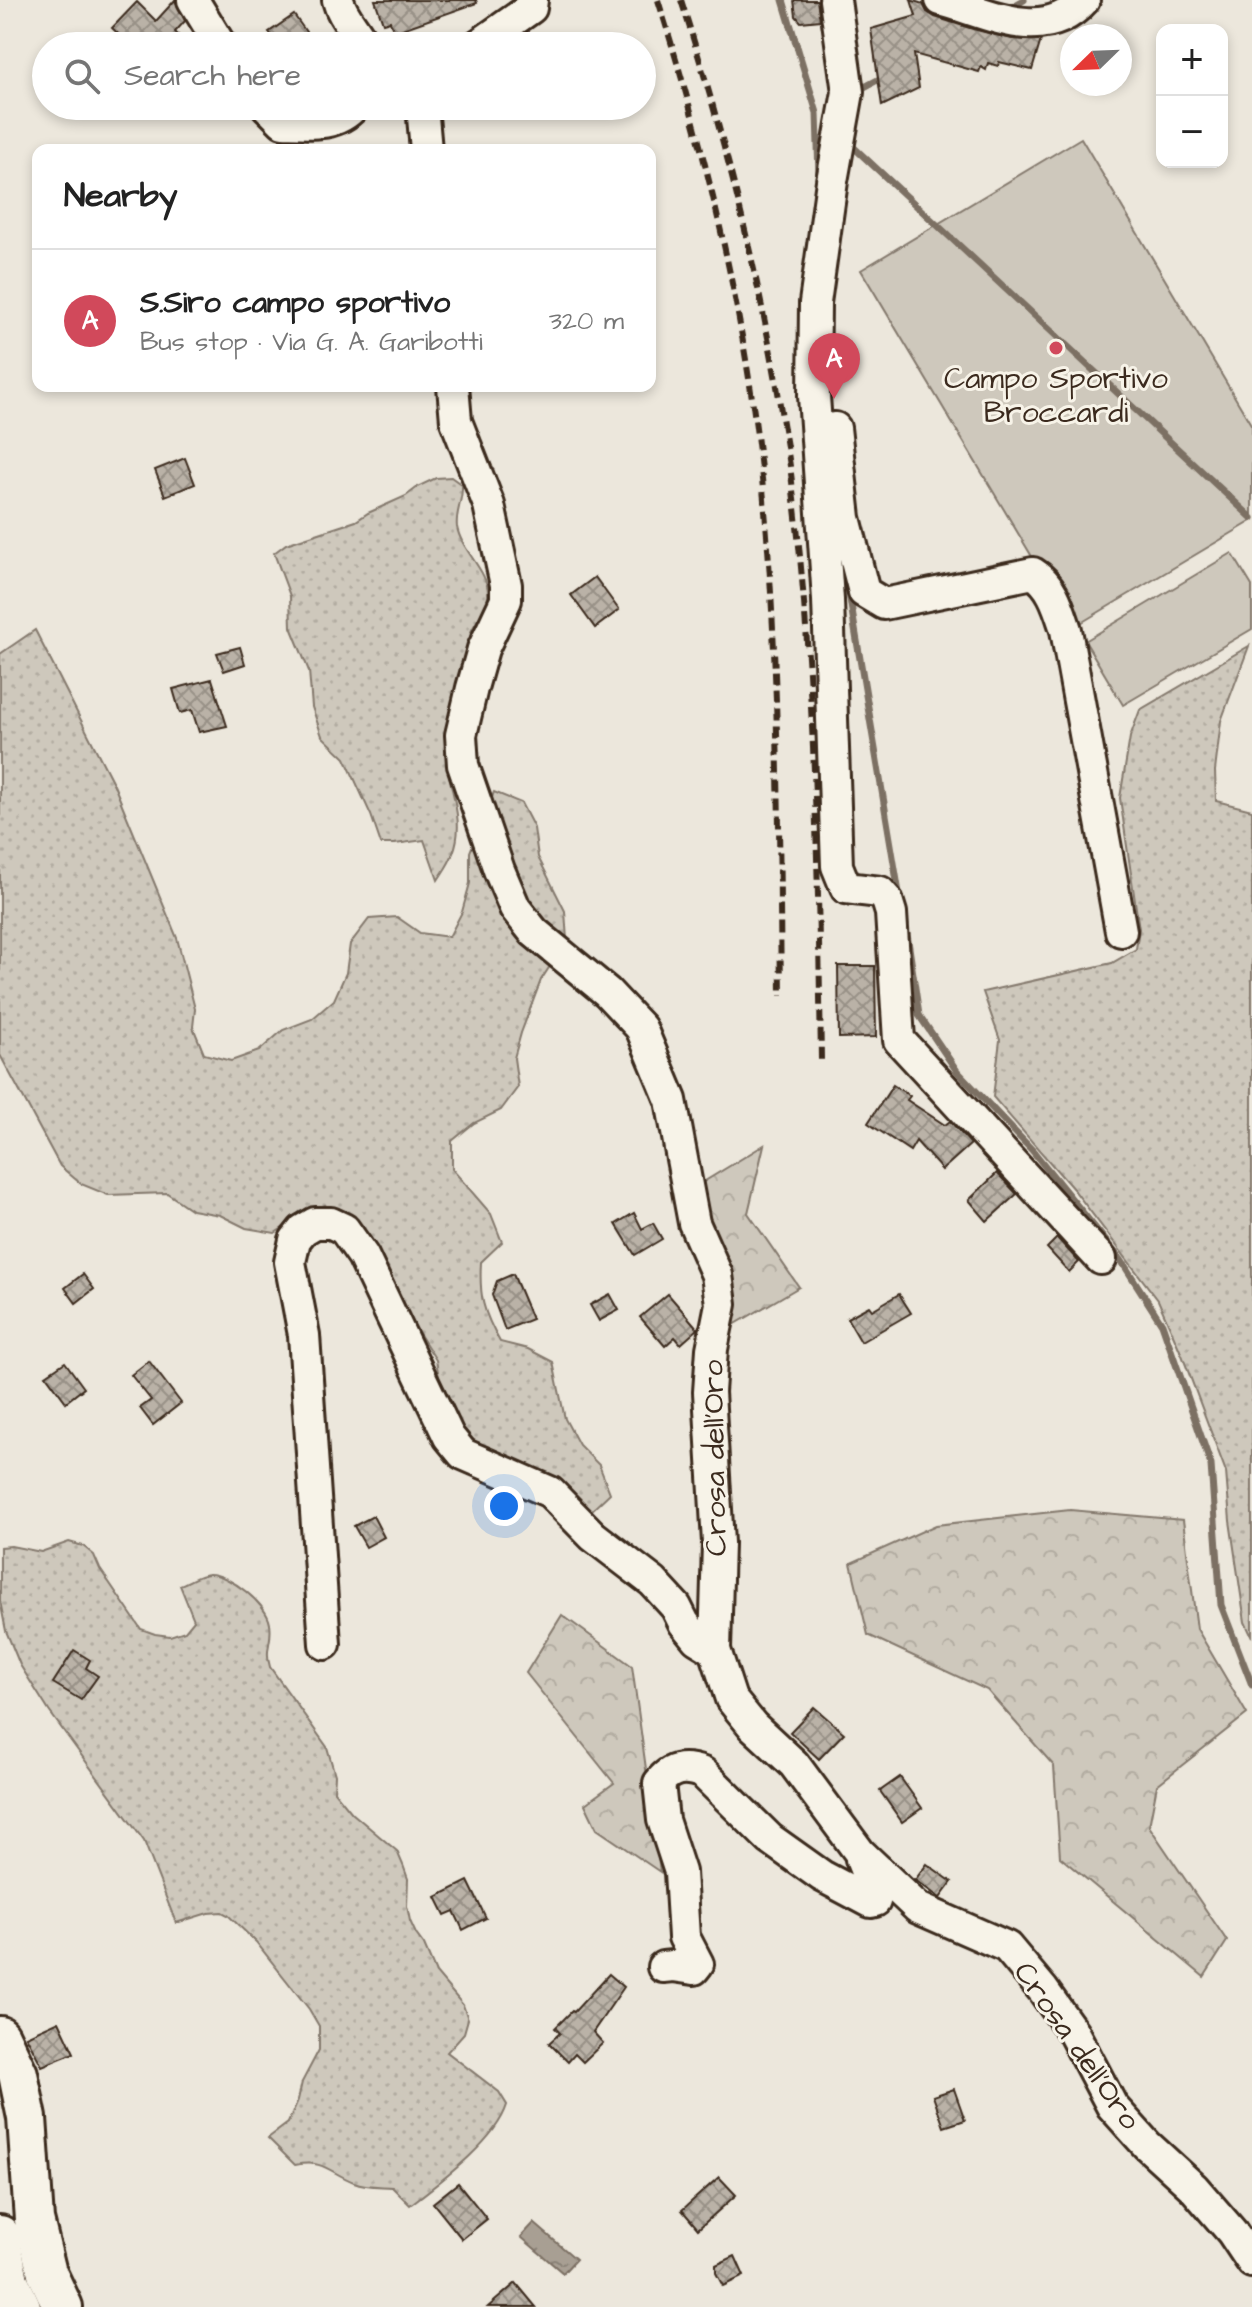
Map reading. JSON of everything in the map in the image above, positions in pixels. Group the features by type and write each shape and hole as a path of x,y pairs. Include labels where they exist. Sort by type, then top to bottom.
{"main road":[{"path":"0,2036 18,2074 27,2118 34,2220 47,2273 63,2307"},
{"path":"0,2235 9,2281 21,2307"}],"street":[{"path":"193,0 212,32"},
{"path":"338,0 340,9 357,32"},
{"path":"497,32 531,8 532,0"},
{"path":"835,0 848,92 815,303 814,396 828,600 837,866 846,888 880,892 887,900 891,913 899,1040 1101,1259"},
{"path":"941,0 1010,21 1036,23 1056,21 1074,11 1084,0"},
{"path":"281,120 323,124 331,120"},
{"path":"423,120 425,144"},
{"name":"Crosa dell'Oro","path":"454,392 456,421 489,505 506,585 506,600 483,649 466,711 461,735 463,765 515,908 534,932 607,992 641,1028 671,1100 694,1223 717,1275 721,1304 712,1349 709,1392 718,1543 715,1650 731,1699 753,1726 794,1764 860,1853 918,1908 1007,1947 1073,2032 1112,2106 1147,2145 1194,2188 1232,2232 1252,2262"},
{"path":"814,396 835,428 845,518 864,592 884,604 1033,573 1043,579 1057,603 1066,630 1121,931"},
{"path":"325,1644 304,1335 290,1262 295,1240 303,1230 315,1223 331,1223 344,1229 363,1256 449,1437 463,1454 550,1492 593,1536 653,1582 676,1607 697,1639 715,1650"},
{"path":"663,1967 694,1969 698,1964 684,1937 680,1872 663,1820 659,1783 666,1774 690,1768 703,1773 770,1839 822,1876 871,1902 875,1901 860,1853"}],"green space":[{"name":"Campo Sportivo Broccardi","path":"1081,138 1252,426 1252,521 1074,627 861,270"},
{"path":"451,477 462,485 457,522 459,536 484,577 488,599 471,632 468,662 447,724 445,752 458,829 452,857 438,880 424,840 381,844 345,758 322,736 312,707 309,671 291,627 290,596 274,553 286,544 356,521 436,478"},
{"path":"1232,553 1252,586 1252,629 1123,705 1085,641"},
{"path":"35,630 114,785 177,938 195,1009 193,1027 204,1054 231,1061 259,1051 283,1030 312,1019 334,1000 346,973 350,944 369,919 397,917 420,933 449,937 462,912 470,883 470,852 494,792 521,803 534,828 538,857 565,911 567,940 541,980 521,1033 514,1058 518,1087 501,1110 474,1123 452,1141 452,1169 491,1214 502,1242 481,1262 483,1304 494,1331 500,1342 528,1349 553,1362 565,1419 579,1445 599,1465 610,1493 589,1513 547,1474 496,1453 469,1438 446,1419 436,1360 349,1222 325,1205 275,1233 246,1228 220,1215 192,1210 167,1193 108,1195 81,1184 60,1166 0,1055 0,654"},
{"path":"1249,646 1221,721 1215,771 1216,801 1252,810 1252,1637 1245,1622 1226,1472 1182,1355 1158,1300 1074,1190 993,1097 1000,1040 983,992 1112,963 1136,949 1139,929 1120,798 1130,737 1140,710"},
{"path":"764,1145 748,1213 799,1287 720,1333 692,1189"},
{"path":"1070,1510 1183,1520 1197,1629 1247,1714 1157,1785 1149,1826 1227,1941 1204,1977 1060,1857 1054,1766 987,1690 868,1635 851,1563 936,1525"},
{"path":"69,1542 83,1546 94,1555 100,1569 141,1629 155,1634 170,1636 185,1631 194,1620 180,1585 202,1575 227,1579 255,1599 270,1624 270,1667 327,1747 335,1775 334,1791 352,1813 397,1851 408,1879 410,1921 436,1973 463,2005 468,2019 464,2033 447,2052 499,2092 507,2105 501,2119 479,2146 410,2205 392,2187 359,2184 320,2165 295,2165 268,2138 288,2123 302,2082 319,2050 319,2026 256,1942 228,1915 208,1913 176,1923 144,1841 49,1711 20,1665 6,1631 0,1601 0,1547 41,1552"},
{"path":"562,1615 632,1666 660,1872 597,1829 585,1804 614,1783 526,1673"}],"water":[{"path":"534,2223 576,2259 563,2273 521,2237"}],"building":[{"path":"175,0 185,21 175,32 116,32 112,28 137,2 156,21"},
{"path":"375,0 476,0 477,3 394,32 390,21 383,23"},
{"path":"794,0 817,0 820,20 801,22 796,16"},
{"path":"911,0 923,4 927,12 935,17 973,29 1012,39 1041,40 1032,70 999,62 998,66 988,63 986,70 981,67 979,72 914,54 919,88 882,106 871,29 916,16"},
{"path":"294,15 306,32 269,32"},
{"path":"185,458 195,484 165,496 155,470"},
{"path":"595,577 619,610 595,628 571,595"},
{"path":"240,647 245,664 224,671 217,653"},
{"path":"212,679 227,726 199,732 192,710 180,713 173,689"},
{"path":"838,966 875,966 876,1037 839,1038"},
{"path":"893,1085 910,1096 907,1100 945,1125 950,1121 971,1144 942,1170 916,1141 910,1151 868,1123"},
{"path":"997,1173 1017,1194 987,1221 969,1200"},
{"path":"634,1213 642,1229 653,1223 662,1239 635,1255 616,1224"},
{"path":"1057,1238 1079,1262 1069,1272 1047,1248"},
{"path":"83,1274 94,1289 76,1303 65,1288"},
{"path":"513,1274 532,1319 505,1330 492,1295 497,1281"},
{"path":"610,1294 619,1310 599,1321 590,1305"},
{"path":"668,1294 698,1329 681,1344 675,1337 665,1346 640,1317"},
{"path":"899,1294 911,1313 861,1342 847,1318 869,1306 872,1310"},
{"path":"149,1361 181,1403 153,1425 140,1408 151,1400 131,1375"},
{"path":"65,1362 84,1388 66,1402 46,1375"},
{"path":"373,1516 384,1537 366,1547 354,1526"},
{"path":"74,1650 90,1660 86,1668 98,1676 81,1700 53,1683"},
{"path":"814,1707 844,1733 819,1759 790,1732"},
{"path":"900,1777 922,1808 902,1822 880,1791"},
{"path":"927,1864 952,1882 940,1898 915,1880"},
{"path":"468,1881 486,1918 463,1930 454,1911 445,1915 436,1897"},
{"path":"609,1974 624,1987 593,2032 603,2043 583,2062 575,2054 568,2062 549,2043 560,2033 555,2028"},
{"path":"59,2021 74,2053 42,2066 26,2036"},
{"path":"954,2089 965,2120 944,2127 933,2096"},
{"path":"719,2177 736,2195 698,2229 682,2210"},
{"path":"458,2183 487,2219 462,2239 433,2203"},
{"path":"735,2256 744,2276 723,2286 716,2273 716,2265"},
{"path":"516,2283 536,2307 488,2307"}],"waterway":[{"path":"783,0 817,113 819,177"},
{"path":"1008,9 1024,0"},
{"path":"857,91 885,76"},
{"path":"848,142 1252,518"},
{"path":"848,587 900,899"},
{"path":"907,934 919,1015 957,1071 1032,1150 1121,1260 1162,1324 1211,1465 1221,1605 1252,1685"}],"railway":[{"path":"658,0 709,181 736,303 756,427 768,552 775,679 781,996"},
{"path":"681,0 711,98 749,247 791,472 810,698 817,843 821,1060"}],"place":[{"name":"Campo Sportivo Broccardi","path":"1056,348"},
{"name":"S.Siro campo sportivo","path":"834,399"}]}
